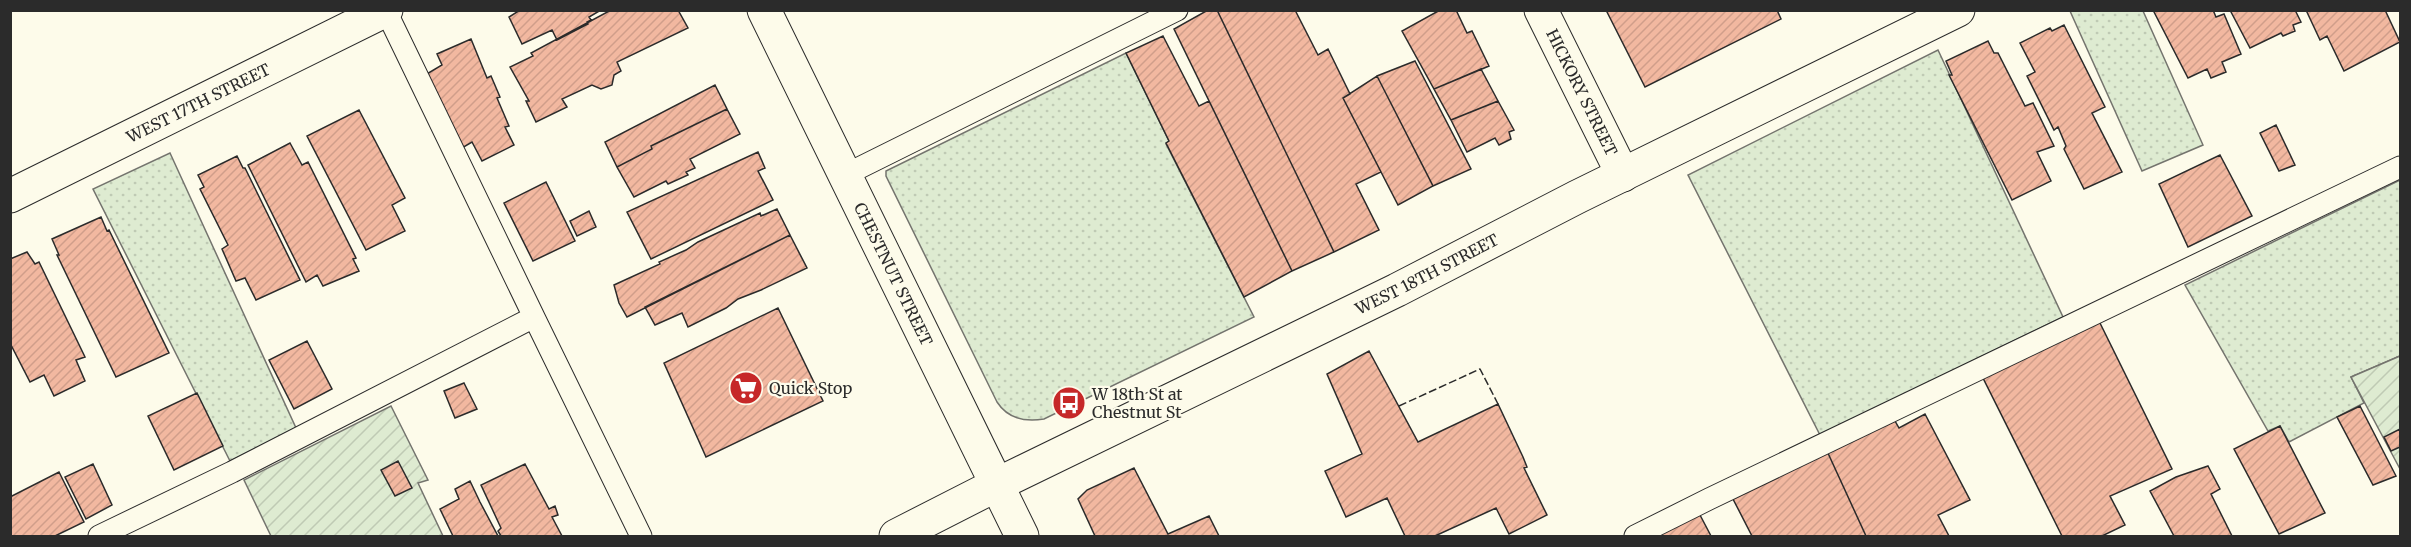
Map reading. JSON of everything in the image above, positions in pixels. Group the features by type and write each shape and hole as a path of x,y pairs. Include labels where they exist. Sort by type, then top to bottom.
{"street":[{"name":"WEST 17TH STREET","path":"10,196 386,10"},
{"name":"CHESTNUT STREET","path":"764,10 1022,537"},
{"name":"HICKORY STREET","path":"1541,10 1623,174"},
{"name":"WEST 18TH STREET","path":"896,537 996,485 1354,311 1623,174 1958,10"}],"lane":[{"path":"386,10 641,537"},
{"path":"845,175 1170,12"},
{"path":"1635,537 2400,167"},
{"path":"99,537 232,472 534,317"}],"green space":[{"path":"2070,11 2143,11 2203,145 2142,171"},
{"path":"1938,50 2063,317 1820,435 1688,175"},
{"path":"1126,53 1169,141 1166,144 1254,317 1044,419 1018,418 1006,412 997,402 886,176 886,171"},
{"path":"170,153 296,428 230,461 93,189"},
{"path":"2400,180 2400,356 2351,377 2364,403 2289,442 2280,426 2268,431 2185,285"},
{"path":"2400,356 2400,469 2351,377"},
{"path":"391,406 428,480 418,483 443,536 271,536 244,480"}],"building":[{"path":"520,10 601,10 589,17 591,20 587,22 588,24 557,40 552,30 522,44 509,17"},
{"path":"611,10 678,10 688,28 617,62 621,71 614,75 612,85 601,89 592,85 562,99 567,107 536,122 526,101 529,101 510,67 533,56 531,53"},
{"path":"1208,10 1217,10 1334,252 1292,271 1174,29"},
{"path":"1217,10 1295,10 1318,55 1328,49 1350,94 1343,98 1381,172 1356,184 1379,230 1334,252"},
{"path":"1440,10 1456,10 1467,33 1472,31 1489,66 1434,89 1402,31"},
{"path":"1606,10 1777,10 1781,19 1645,87"},
{"path":"2153,10 2213,10 2216,17 2224,14 2241,54 2222,62 2226,72 2211,78 2207,69 2188,78"},
{"path":"2230,10 2295,10 2301,22 2293,25 2295,31 2283,36 2281,33 2250,48"},
{"path":"2306,10 2385,10 2400,42 2344,71 2327,36 2320,40"},
{"path":"2064,25 2105,107 2092,113 2122,172 2084,189 2064,149 2066,146 2058,127 2054,130 2027,76 2035,72 2020,43 2050,28 2052,31"},
{"path":"1163,36 1199,106 1209,101 1292,271 1244,297 1166,143 1169,141 1126,53"},
{"path":"471,39 487,78 491,76 500,97 497,98 509,126 505,127 514,145 482,161 472,142 462,148 425,75 442,65 437,54"},
{"path":"1988,41 1994,53 1998,53 2025,106 2033,103 2054,146 2037,152 2051,181 2012,200 1949,75 1952,75 1946,61"},
{"path":"1415,61 1471,169 1433,186 1377,76"},
{"path":"1481,69 1498,101 1451,120 1434,89"},
{"path":"1377,76 1433,186 1398,205 1343,98"},
{"path":"715,85 727,109 651,146 652,149 617,167 605,142"},
{"path":"1498,101 1514,130 1509,132 1511,139 1499,145 1495,138 1467,152 1451,120"},
{"path":"727,109 740,134 690,159 695,168 686,172 688,175 668,184 666,181 634,197 617,167 652,149 651,146"},
{"path":"359,110 405,198 392,205 405,231 366,250 307,136"},
{"path":"2276,125 2295,165 2279,171 2260,133"},
{"path":"290,143 302,165 308,162 356,258 353,259 359,271 323,286 317,275 306,282 248,165"},
{"path":"758,152 765,168 758,171 773,200 651,259 627,212"},
{"path":"2220,155 2252,216 2188,247 2159,184"},
{"path":"237,156 300,280 256,300 245,278 236,281 222,249 228,245 200,189 204,187 198,175"},
{"path":"546,182 575,241 533,261 504,203"},
{"path":"777,209 790,235 627,317 619,303 614,285 760,213 761,216"},
{"path":"589,211 596,227 577,236 570,221"},
{"path":"101,217 169,353 116,377 57,255 59,255 52,239"},
{"path":"790,235 807,268 738,299 726,308 688,327 682,313 655,325 645,307"},
{"path":"27,252 35,264 39,262 85,357 76,360 85,381 54,396 44,375 30,382 10,343 10,259"},
{"path":"778,308 823,401 706,457 664,363"},
{"path":"2098,319 2172,469 2110,496 2125,525 2102,536 2062,536 1982,376"},
{"path":"307,341 332,389 294,409 269,360"},
{"path":"1369,351 1418,442 1498,404 1523,457 1527,467 1524,468 1547,515 1509,534 1496,508 1435,536 1405,536 1387,498 1346,517 1325,471 1362,454 1327,374"},
{"path":"464,383 477,409 455,418 444,391"},
{"path":"197,393 223,446 174,470 148,416"},
{"path":"2360,406 2396,476 2373,485 2337,417"},
{"path":"1925,414 1970,500 1938,515 1949,536 1866,536 1827,451 1895,421 1899,428"},
{"path":"2280,426 2325,513 2279,534 2234,449"},
{"path":"2400,429 2400,447 2391,451 2384,437"},
{"path":"1827,451 1866,536 1752,536 1733,499"},
{"path":"398,461 412,488 395,496 381,470"},
{"path":"93,464 112,505 86,519 65,477"},
{"path":"525,464 549,509 555,506 558,515 552,517 562,536 501,536 498,531 501,528 481,485"},
{"path":"2208,466 2220,489 2211,494 2232,536 2174,536 2150,491 2176,477"},
{"path":"1134,468 1168,534 1209,516 1219,536 1095,536 1078,499 1087,490"},
{"path":"59,472 84,522 55,536 10,536 10,497"},
{"path":"470,481 498,536 453,536 440,509 459,499 455,489"},
{"path":"1700,515 1711,536 1649,536"}],"fence":[{"path":"1399,406 1480,369 1498,404"}],"place":[{"name":"Quick Stop","path":"746,388"},
{"name":"W 18th St at Chestnut St","path":"1069,403"}]}
